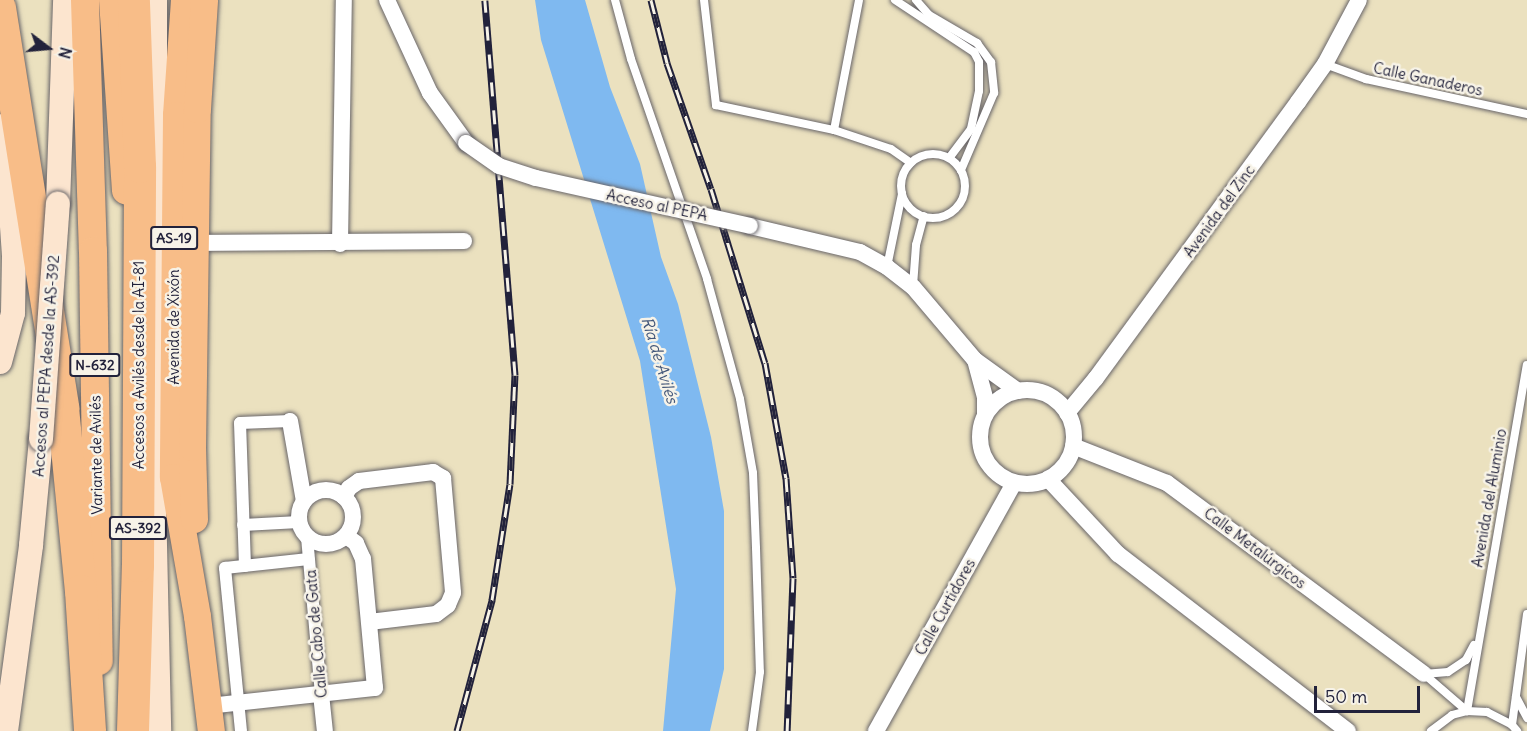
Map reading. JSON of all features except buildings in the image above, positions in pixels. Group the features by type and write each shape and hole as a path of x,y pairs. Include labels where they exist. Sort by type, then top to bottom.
{"highway":[{"name":"Variante de Avilés","path":"85,0 93,251 99,731"},
{"name":"N-632","path":"113,0 138,358"},
{"name":"Accesos a Avilés desde la AI-81","path":"133,731 138,566 140,167 134,0"},
{"path":"0,8 63,408 81,591 90,731"}],"main road":[{"name":"Accesos al PEPA desde la AS-392","path":"5,727 31,545 41,439 58,204 65,0"},
{"path":"154,0 155,501 159,731"},
{"name":"Avenida de Xixón","path":"184,0 176,127 173,477 197,616 210,718"},
{"name":"Avenida de Xixón","path":"197,616 192,447 200,42 204,0"},
{"path":"0,48 14,256 13,313 0,362"},
{"path":"140,167 155,501"},
{"name":"Accesos al PEPA desde la AS-392","path":"0,679 5,727"}],"street":[{"path":"200,42 217,0"},
{"path":"340,243 344,0"},
{"name":"Acceso al PEPA","path":"387,0 430,93 466,143 499,166 536,178 860,252 887,267 913,287 975,360"},
{"name":"Avenida del Zinc","path":"1067,413 1096,378 1213,221 1325,64 1359,0"},
{"path":"195,243 464,241"},
{"path":"975,360 1018,391"},
{"path":"975,360 985,398 985,416 980,442 991,468 1014,483 1037,483 1059,471 1068,460 1074,435 1067,413 1058,402 1046,394 1018,391 1005,396 985,416"},
{"path":"245,566 240,423 290,421 304,501"},
{"name":"Calle Metalúrgicos","path":"1073,446 1167,483 1424,674"},
{"path":"344,497 349,488 358,481 433,472 442,478 453,593 448,605 436,614 369,622"},
{"path":"1048,479 1118,554 1348,731"},
{"name":"Calle Curtidores","path":"876,731 1014,483"},
{"path":"243,525 303,530 317,543 332,544 346,536 352,524 352,509 344,497 334,491 322,490 304,501 300,509 303,530"},
{"name":"Calle Cabo de Gata","path":"303,530 309,560 325,731"},
{"path":"210,718 238,703 375,688 363,559 356,543 346,536"},
{"path":"241,731 225,568 309,560"}],"lane":[{"path":"615,0 631,59 707,279 740,399 753,473 756,548 760,672 752,731"},
{"path":"704,0 716,105 834,130 891,149 911,163"},
{"path":"834,130 859,0"},
{"path":"894,0 974,52 979,62 979,91 970,129 950,158"},
{"path":"902,194 907,204 924,216 935,218 954,210 964,191 961,170 994,93 991,62 977,43 929,15 916,0"},
{"name":"Calle Ganaderos","path":"1325,64 1366,79 1527,114"},
{"path":"887,267 902,194 902,177 911,163 931,154 950,158 961,170"},
{"path":"913,287 916,245 924,216"},
{"name":"Avenida del Aluminio","path":"1467,711 1527,365"},
{"path":"1514,728 1515,697 1527,614"},
{"path":"1424,674 1448,672 1466,660 1479,636"},
{"path":"1424,674 1467,711"},
{"path":"1515,697 1527,718"},
{"path":"1431,731 1452,715 1467,711 1487,711 1514,728"}],"water":[{"name":"Ría de Avilés","path":"535,0 585,0 610,87 640,164 661,257 678,304 711,437 724,511 724,669 710,731 663,731 676,589 640,361 541,40"}],"railway":[{"path":"457,731 492,600 510,484 515,375 485,0"},
{"path":"651,0 667,63 711,189 765,363 786,478 793,578 787,731"}]}
